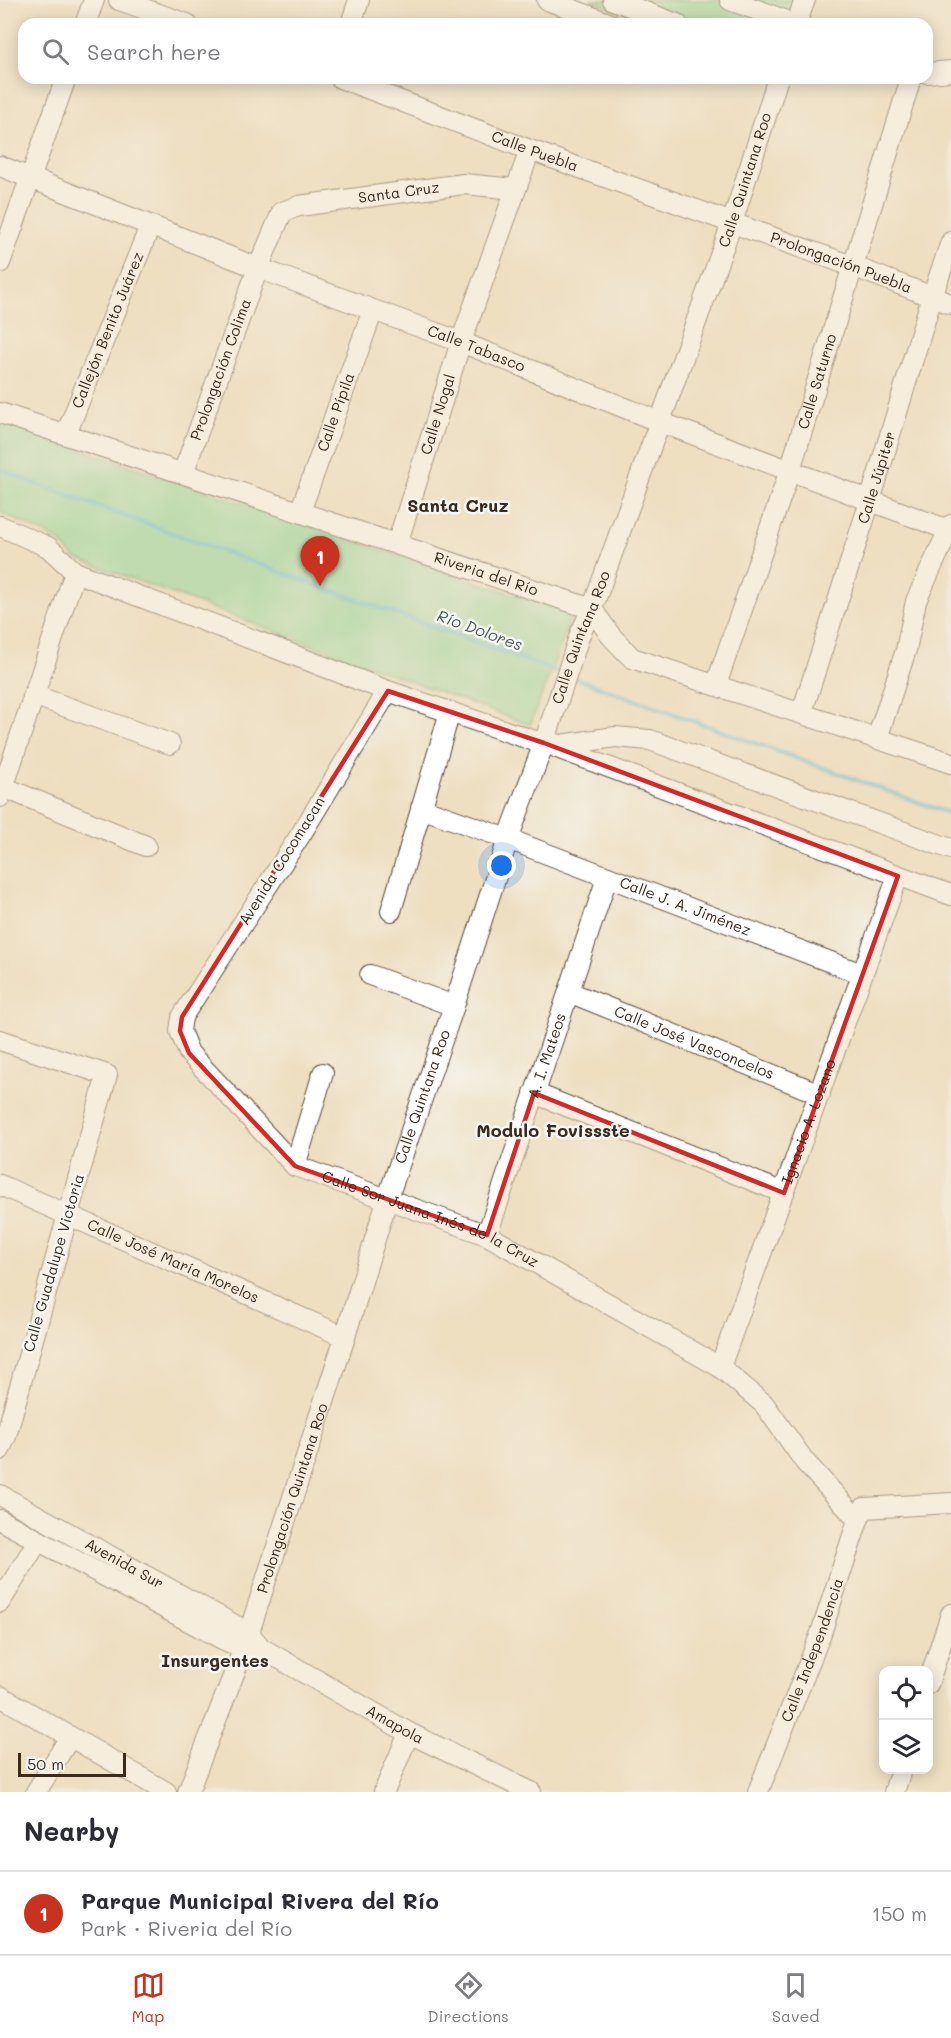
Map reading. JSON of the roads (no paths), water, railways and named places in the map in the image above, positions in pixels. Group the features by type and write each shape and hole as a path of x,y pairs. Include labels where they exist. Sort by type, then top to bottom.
{"street":[{"path":"88,18 94,0"},
{"path":"119,0 170,18"},
{"path":"353,18 359,0"},
{"path":"547,0 595,18"},
{"path":"613,0 660,18"},
{"path":"730,0 775,18"},
{"path":"788,18 791,0"},
{"path":"791,18 805,0"},
{"path":"933,72 951,70"},
{"path":"0,263 64,84"},
{"name":"Calle Puebla","path":"356,84 732,223"},
{"name":"Calle Quintana Roo","path":"387,1200 454,1006 508,839 580,634 592,609 732,223 769,84"},
{"name":"Calle Saturno","path":"716,685 790,470 909,84"},
{"name":"Calle Nogal","path":"397,544 461,342 514,189 530,150"},
{"name":"Calle Tabasco","path":"0,166 258,268 461,342 660,422 950,529"},
{"name":"Santa Cruz","path":"282,212 299,206 464,184 514,189"},
{"name":"Prolongación Colima","path":"183,473 258,268 282,212"},
{"name":"Prolongación Puebla","path":"732,223 951,304"},
{"name":"Callejón Benito Juárez","path":"66,434 150,226"},
{"name":"Calle Júpiter","path":"802,712 951,242"},
{"name":"Calle Pípila","path":"300,512 373,310"},
{"name":"Riveria del Río","path":"0,412 592,609"},
{"path":"0,526 48,547 75,572 388,691 543,743 951,895"},
{"path":"877,739 906,650 916,601 950,529"},
{"path":"75,572 33,695 5,763 2,792 146,846"},
{"path":"592,609 611,636 632,658 802,712 951,763"},
{"name":"Avenida Cocomacan","path":"180,1031 182,1017 300,834 388,691"},
{"path":"33,695 170,744"},
{"path":"391,911 450,712"},
{"path":"543,743 561,745 615,737 650,740 951,849"},
{"name":"Calle J. A. Jiménez","path":"421,808 862,974"},
{"name":"Ignacio A. Lozano","path":"720,1367 898,876"},
{"name":"A. I. Mateos","path":"487,1234 607,878"},
{"path":"369,975 454,1006"},
{"name":"Calle José Vasconcelos","path":"569,992 820,1094"},
{"name":"Calle Sor Juana Inés de la Cruz","path":"180,1031 189,1053 295,1166 487,1234 720,1367 764,1404 805,1462 861,1514"},
{"name":"Calle Guadalupe Victoria","path":"0,1040 107,1075 6,1436 0,1450"},
{"path":"295,1166 323,1073"},
{"path":"534,1093 784,1193"},
{"name":"Calle José María Morelos","path":"0,1185 345,1337"},
{"name":"Prolongación Quintana Roo","path":"188,1792 251,1643 387,1200"},
{"name":"Avenida Sur","path":"0,1495 251,1643"},
{"path":"861,1514 951,1503"},
{"name":"Calle Independencia","path":"758,1792 821,1633 861,1514"},
{"name":"Avenida Sur","path":"0,1520 224,1640 251,1643"},
{"path":"0,1602 38,1540"},
{"path":"938,1675 951,1614"},
{"name":"Amapola","path":"251,1643 409,1733 531,1792"},
{"path":"0,1696 166,1792"},
{"path":"384,1792 409,1733"},
{"path":"36,1792 70,1737"},
{"path":"894,1792 900,1774"}],"waterway":[{"name":"Río Dolores","path":"0,469 561,673"},
{"name":"Río Dolores","path":"572,677 951,814"}],"place":[{"name":"Parque Municipal Rivera del Río","path":"320,586"}],"district":[{"name":"Santa Cruz","path":"458,506"},
{"name":"Modulo Fovissste","path":"553,1131"},
{"name":"Insurgentes","path":"215,1661"}]}
